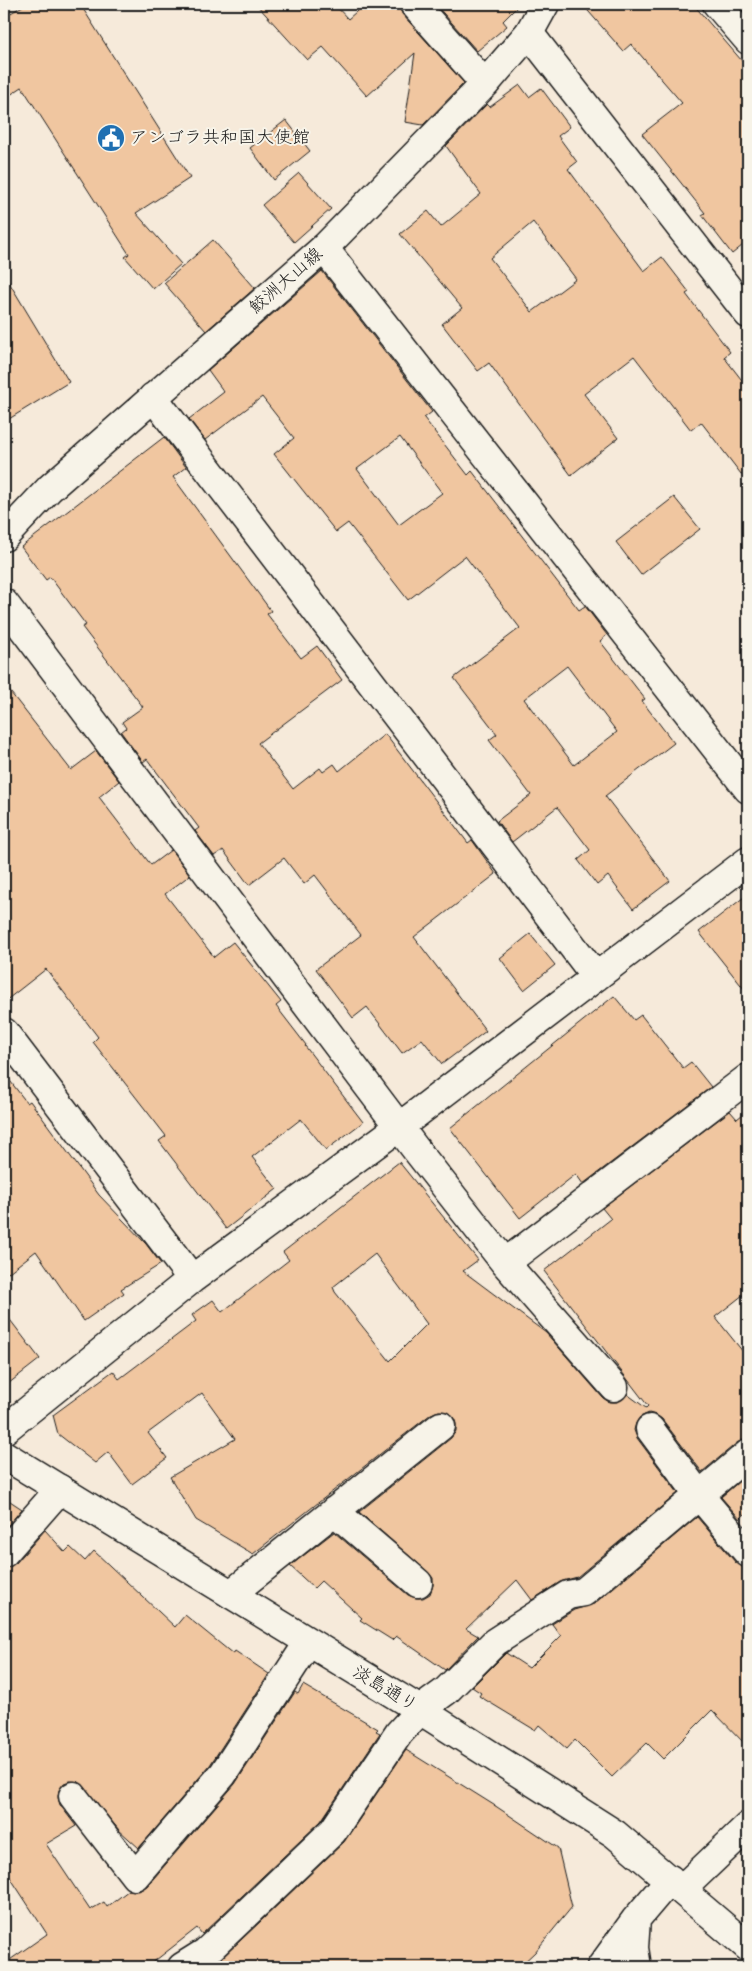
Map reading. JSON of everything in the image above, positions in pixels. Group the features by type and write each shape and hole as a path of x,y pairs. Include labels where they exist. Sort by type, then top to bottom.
{"street":[{"path":"414,4 485,84"},
{"name":"鮫洲大山線","path":"4,537 50,488 324,248 485,84 530,33 545,4"},
{"path":"717,4 748,40"},
{"path":"530,33 748,314"},
{"path":"324,248 748,789"},
{"path":"153,397 596,977"},
{"path":"4,603 399,1127 505,1263 614,1387"},
{"path":"4,1430 192,1279 399,1127 748,861"},
{"path":"4,1032 192,1279"},
{"path":"505,1263 748,1078"},
{"path":"231,1594 441,1426"},
{"path":"650,1429 700,1495 748,1553"},
{"path":"182,1967 211,1960 333,1831 399,1733 420,1710 446,1690 495,1642 568,1594 584,1592 748,1454"},
{"name":"淡島通り","path":"4,1455 420,1710 615,1834 748,1946"},
{"path":"4,1553 60,1489"},
{"path":"334,1511 418,1583"},
{"path":"73,1796 135,1876 223,1774 308,1643"},
{"path":"601,1967 636,1918 748,1826"},
{"path":"636,1918 634,1948 637,1967"}],"building":[{"path":"26,4 80,4 190,178 136,213 181,264 153,289 125,257 129,254 22,87 4,99 4,17"},
{"path":"256,4 334,4 348,19 365,4 399,4 402,14 464,83 423,125 405,122 415,53 367,96 323,47 307,60"},
{"path":"435,4 520,4 503,21 507,26 477,51"},
{"path":"582,4 693,4 748,68 748,241 732,254 702,215 705,213 642,134 682,103 631,44 623,51"},
{"path":"520,85 529,97 541,88 570,127 558,136 577,162 568,169 644,271 662,257 689,292 686,294 730,352 724,357 748,388 748,483 701,422 691,430 634,356 584,394 618,438 571,475 489,363 478,371 442,324 462,308 400,234 428,211 441,227 481,194 446,146 487,104 490,107","holes":["533,222 576,279 532,312 490,258"]},
{"path":"286,120 310,151 274,180 250,148"},
{"path":"299,173 331,209 294,242 262,205"},
{"path":"213,240 255,288 206,331 164,283"},
{"path":"322,271 432,412 424,418 468,475 472,471 579,610 585,606 607,635 600,641 645,699 642,701 674,743 605,796 670,881 633,909 608,876 597,885 578,860 590,850 557,807 512,842 497,821 531,795 489,740 497,734 454,678 520,628 465,556 408,600 348,523 336,532 274,454 294,438 262,397 205,440 189,419 224,392 208,370","holes":["400,437 442,493 399,525 357,469","567,666 617,732 574,765 524,699"]},
{"path":"4,274 69,382 4,422"},
{"path":"164,437 186,467 173,477 271,611 267,614 301,658 317,646 342,680 258,743 293,789 320,768 323,772 334,764 339,771 385,734 468,843 472,840 496,874 414,937 486,1031 442,1064 422,1039 402,1053 367,1007 353,1018 316,969 361,935 315,875 304,884 284,858 249,885 223,850 214,856 195,831 199,828 147,759 143,762 121,732 126,728 122,722 143,707 82,627 86,625 50,577 46,580 21,547"},
{"path":"674,497 700,529 641,575 616,542"},
{"path":"4,684 71,770 96,751 119,781 99,797 151,865 171,850 190,875 165,894 214,957 233,942 281,1002 276,1006 363,1122 326,1150 301,1119 252,1157 277,1189 226,1229 159,1141 166,1136 93,1042 98,1037 46,969 4,1002"},
{"path":"748,894 748,994 699,932"},
{"path":"530,934 555,965 524,990 500,958"},
{"path":"614,996 634,1020 641,1015 683,1068 691,1062 711,1087 583,1184 576,1174 520,1218 450,1128"},
{"path":"4,1073 27,1103 30,1101 99,1195 146,1244 161,1264 121,1289 124,1293 84,1321 36,1251 4,1276"},
{"path":"748,1110 748,1291 715,1317 748,1358 748,1439 738,1442 702,1472 662,1419 649,1413 640,1417 634,1430 637,1438 678,1493 577,1577 560,1582 532,1600 517,1580 466,1629 478,1636 445,1670 396,1636 392,1640 360,1620 362,1618 321,1581 314,1588 290,1566 334,1532 408,1595 423,1598 430,1594 433,1578 428,1572 359,1512 451,1438 456,1431 456,1424 453,1417 447,1412 439,1411 431,1414 253,1554 196,1520 170,1477 235,1439 202,1393 148,1433 167,1458 132,1484 108,1452 95,1463 58,1434 53,1415 113,1371 119,1379 196,1321 192,1315 213,1300 222,1312 289,1260 283,1252 399,1162 478,1260 463,1271 546,1333 603,1398 609,1402 617,1402 627,1394 646,1408 648,1406 544,1271 611,1219 602,1208 730,1111 737,1119","holes":["375,1254 427,1324 390,1361 333,1287"]},
{"path":"4,1312 40,1359 4,1387"},
{"path":"748,1474 748,1511 740,1519 721,1497"},
{"path":"4,1497 22,1509 4,1530"},
{"path":"697,1517 736,1563 748,1568 748,1747 712,1710 663,1759 647,1743 612,1777 575,1740 567,1749 539,1725 535,1730 479,1696 481,1693 472,1687 506,1653 529,1668 561,1636 552,1624 574,1610 594,1604"},
{"path":"45,1530 65,1552 70,1547 85,1561 94,1551 175,1627 185,1615 233,1654 235,1651 269,1674 210,1765 139,1848 119,1830 79,1782 70,1781 64,1783 59,1790 58,1798 60,1805 76,1826 46,1844 90,1910 104,1902 107,1907 129,1890 139,1891 147,1886 235,1784 295,1692 298,1694 303,1685 378,1729 376,1731 380,1733 321,1821 202,1934 197,1928 147,1967 4,1967 4,1964 47,1934 4,1868 4,1568 16,1563"},
{"path":"406,1750 558,1848 572,1907 535,1952 519,1967 230,1967 222,1958 344,1842"}],"place":[{"name":"アンゴラ共和国大使館","path":"111,138"}]}
